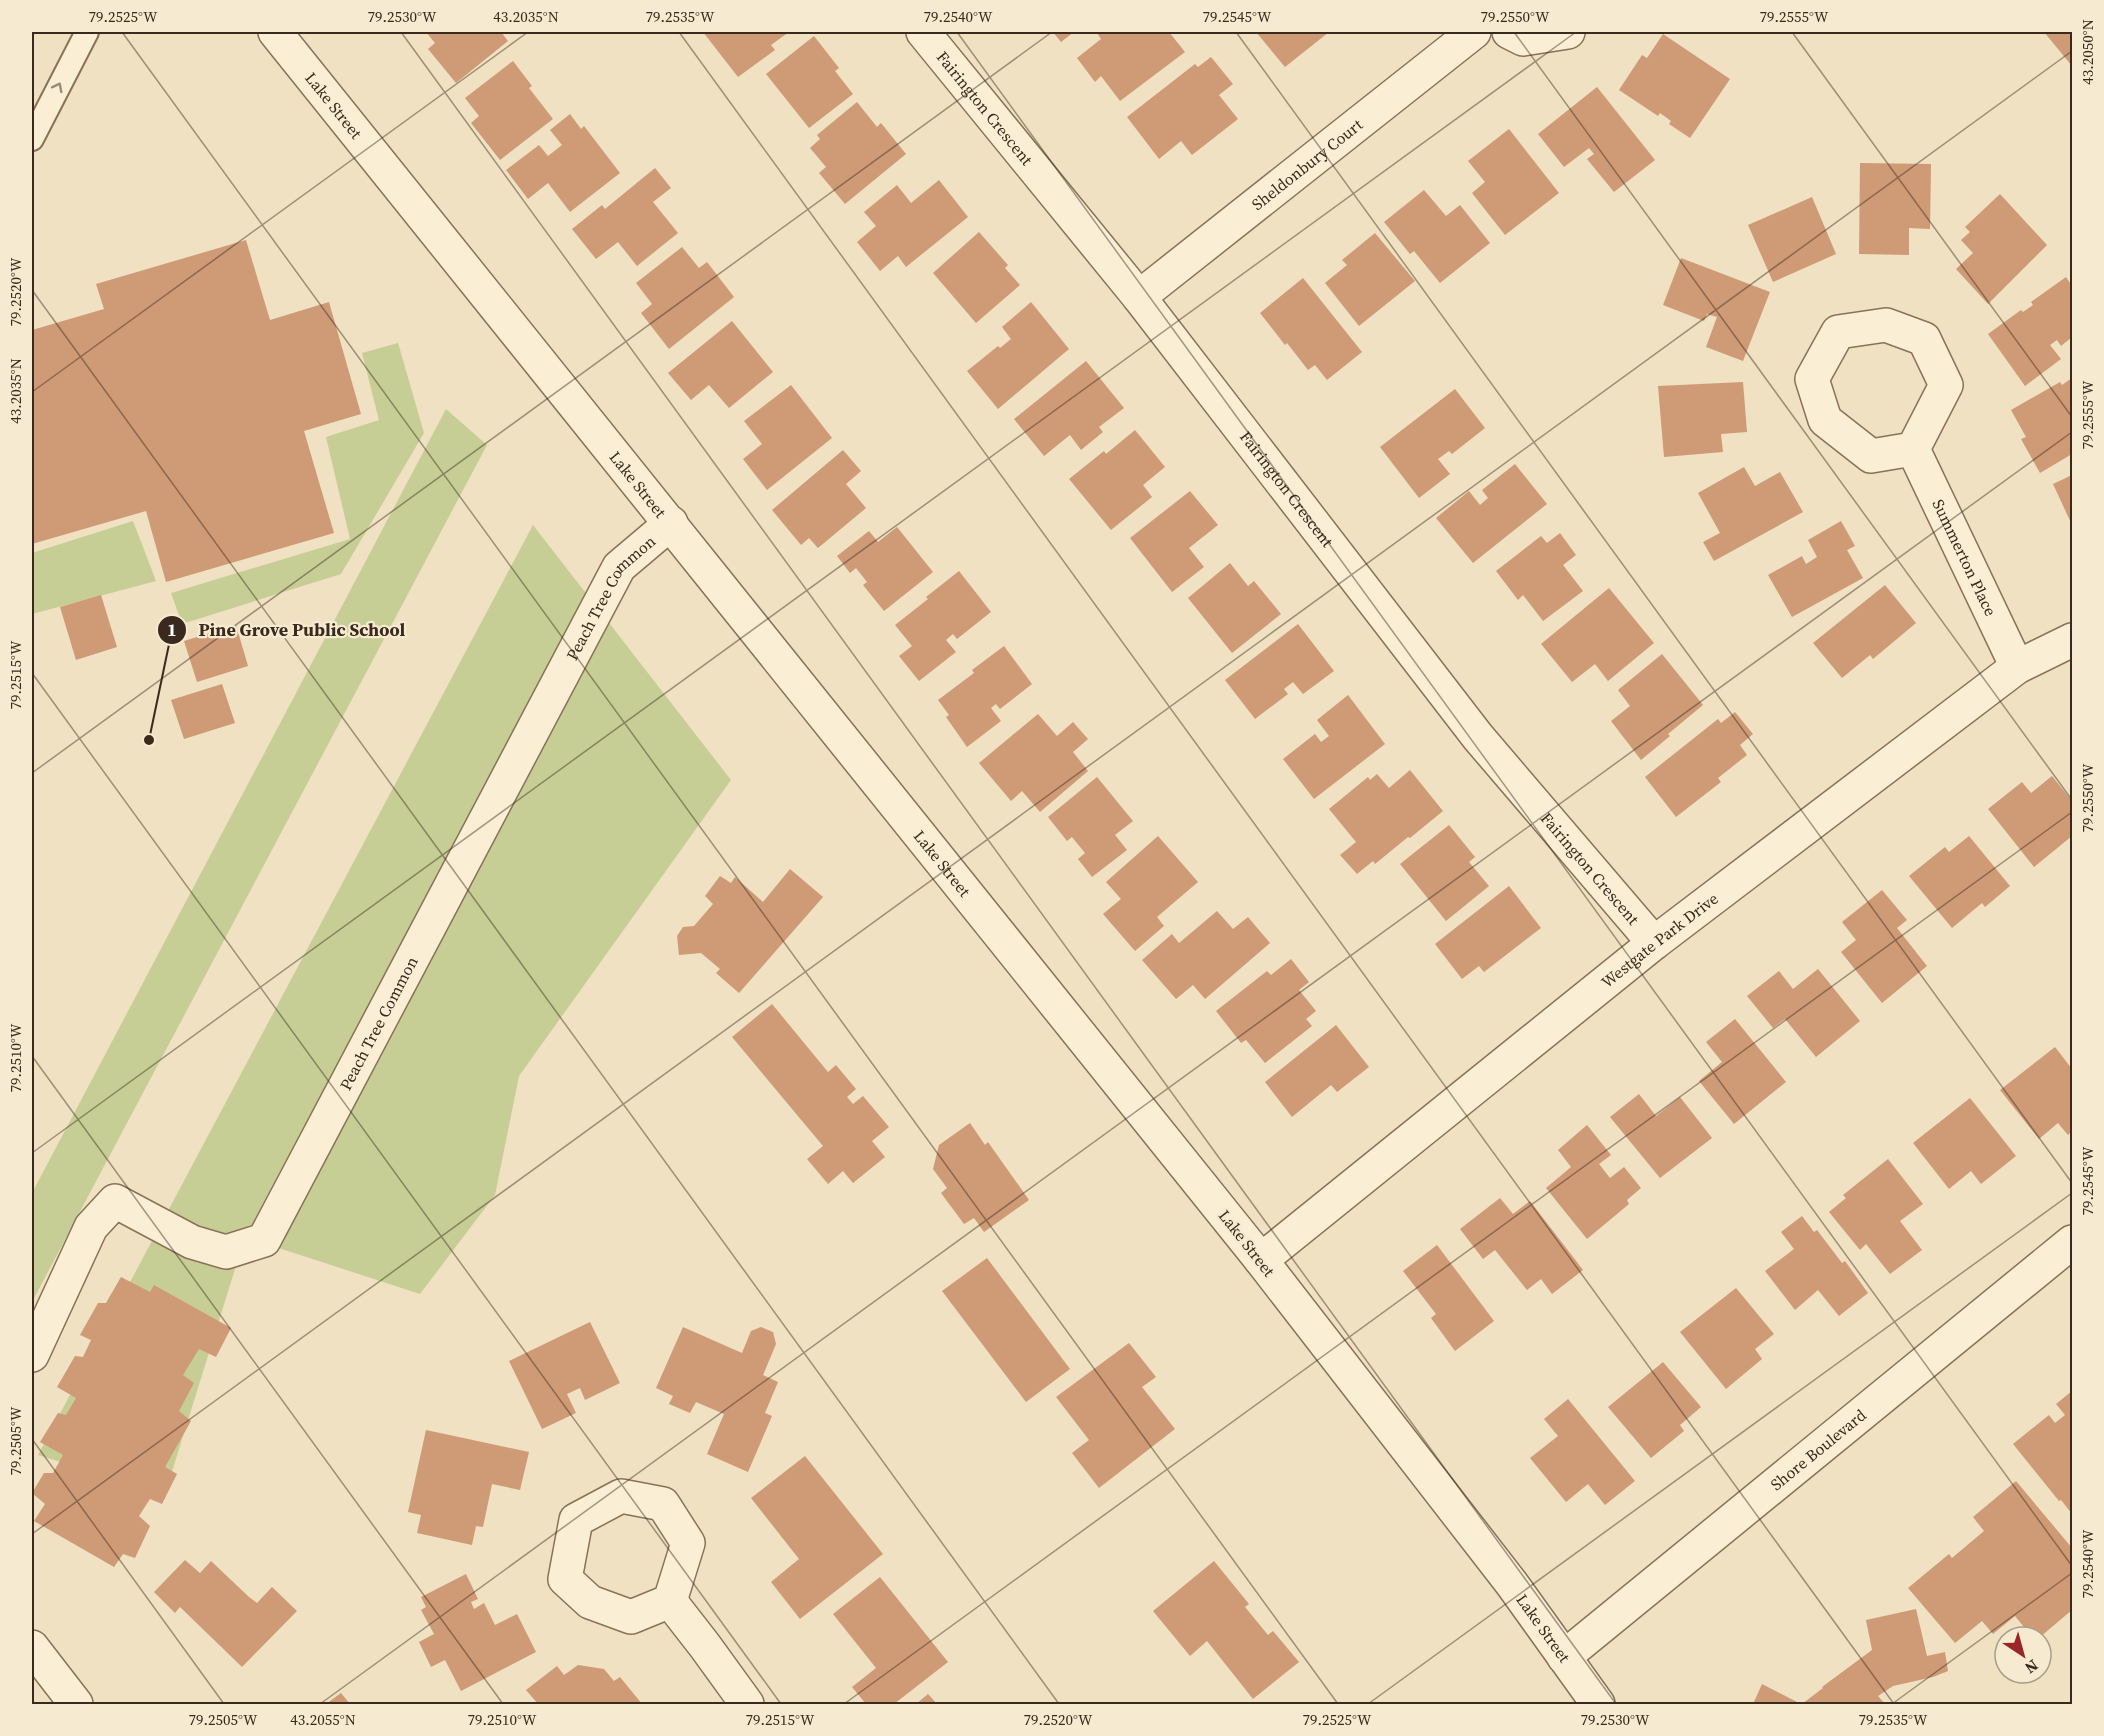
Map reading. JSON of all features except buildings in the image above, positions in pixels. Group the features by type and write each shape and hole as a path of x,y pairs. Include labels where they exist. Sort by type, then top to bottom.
{"street":[{"name":"Lake Street","path":"275,32 1261,1260 1512,1584 1598,1704"},
{"name":"Fairington Crescent","path":"923,32 1139,297 1478,737 1654,943"},
{"name":"Sheldonbury Court","path":"1139,297 1474,32"},
{"path":"1509,32 1523,39 1568,32"},
{"name":"Summerton Place","path":"1912,449 2017,667"},
{"name":"Peach Tree Common","path":"32,1355 91,1227 115,1201 192,1242 226,1251 264,1239 619,567 671,524"},
{"name":"Westgate Park Drive","path":"1261,1260 1654,943 2017,667 2073,640"},
{"name":"Shore Boulevard","path":"1564,1656 2073,1242"},
{"path":"670,1601 747,1704"},
{"path":"32,1647 76,1704"}],"lane":[{"path":"32,139 87,32"}],"green space":[{"path":"398,343 424,433 341,574 182,624 171,593 350,539 326,437 379,420 362,353"},
{"path":"446,409 487,445 32,1302 32,1193"},
{"path":"133,521 156,581 32,614 32,553"},
{"path":"533,525 731,780 519,1076 495,1195 420,1294 245,1237 165,1494 38,1455"}],"place":[{"name":"Pine Grove Public School","path":"149,740"}]}
